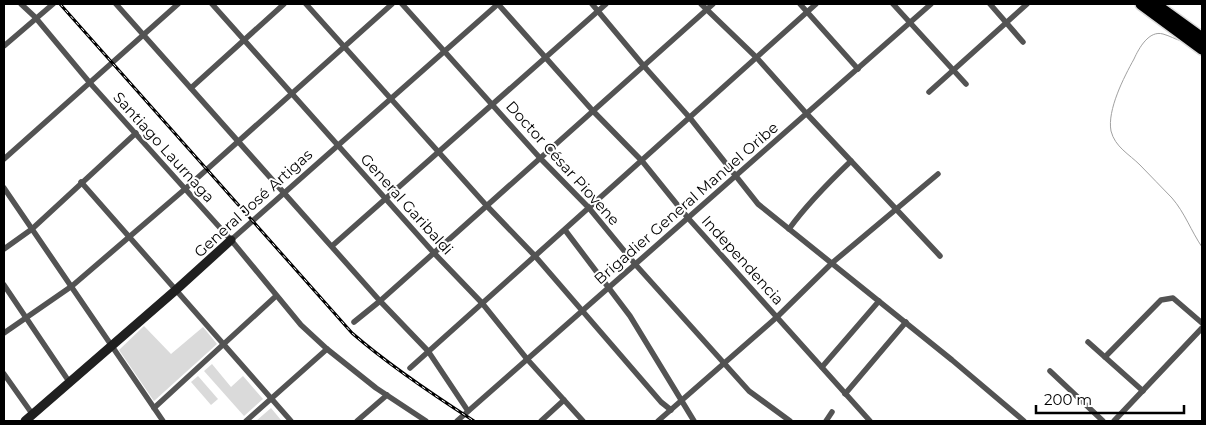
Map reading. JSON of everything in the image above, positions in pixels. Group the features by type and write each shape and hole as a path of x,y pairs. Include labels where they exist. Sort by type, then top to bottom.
{"highway":[{"path":"1141,4 1202,49"},
{"path":"1155,4 1202,38"}],"street":[{"name":"Santiago Laurnaga","path":"21,4 231,240 301,325 327,349 387,395 426,421"},
{"path":"4,46 53,4"},
{"path":"116,4 380,301 428,351 468,411"},
{"path":"4,159 178,4"},
{"name":"General Garibaldi","path":"212,4 433,252 482,303 527,359 583,421"},
{"path":"192,88 284,4"},
{"path":"306,4 486,205 535,256 661,402 671,410"},
{"path":"4,333 72,286 392,4"},
{"name":"Doctor César Piovene","path":"402,4 540,158 589,208 635,264 749,391 790,421"},
{"name":"General José Artigas","path":"25,421 177,290 498,4"},
{"name":"Independencia","path":"498,4 593,110 642,160 688,218 777,316 867,420"},
{"path":"592,4 643,66 690,118 758,204 906,322 1024,421"},
{"path":"332,246 606,4"},
{"path":"702,4 757,58 940,256"},
{"path":"354,322 380,301 713,4"},
{"path":"800,4 858,69"},
{"path":"410,368 816,4"},
{"path":"894,4 966,84"},
{"name":"Brigadier General Manuel Oribe","path":"457,421 931,4"},
{"path":"990,4 1023,42"},
{"path":"929,92 1027,4"},
{"path":"4,249 32,229 136,133"},
{"path":"789,229 814,197 851,161"},
{"path":"658,421 777,316 832,263 938,174"},
{"path":"81,182 291,421"},
{"path":"4,188 163,421"},
{"path":"565,230 630,316 694,421"},
{"path":"4,286 70,383"},
{"path":"154,408 276,296"},
{"path":"1105,358 1161,300 1173,298 1202,323"},
{"path":"822,367 879,301"},
{"path":"846,394 906,322"},
{"path":"1114,421 1202,328"},
{"path":"1088,342 1143,390"},
{"path":"246,421 327,349"},
{"path":"1050,371 1103,421"},
{"path":"4,374 33,415"},
{"path":"357,421 387,395"},
{"path":"541,421 564,400"},
{"path":"826,421 832,412"}],"shaded area":[{"path":"144,326 171,354 203,327 217,344 154,401 119,350"},
{"path":"212,364 231,387 243,376 263,399 244,416 204,371"},
{"path":"198,376 218,399 211,405 191,382"},
{"path":"271,408 280,421 256,421"}],"waterway":[{"path":"1181,41 1158,33 1145,41 1117,94 1110,123 1116,142 1177,204 1202,247"}],"railway":[{"path":"60,4 352,333 381,357 474,421"}]}
